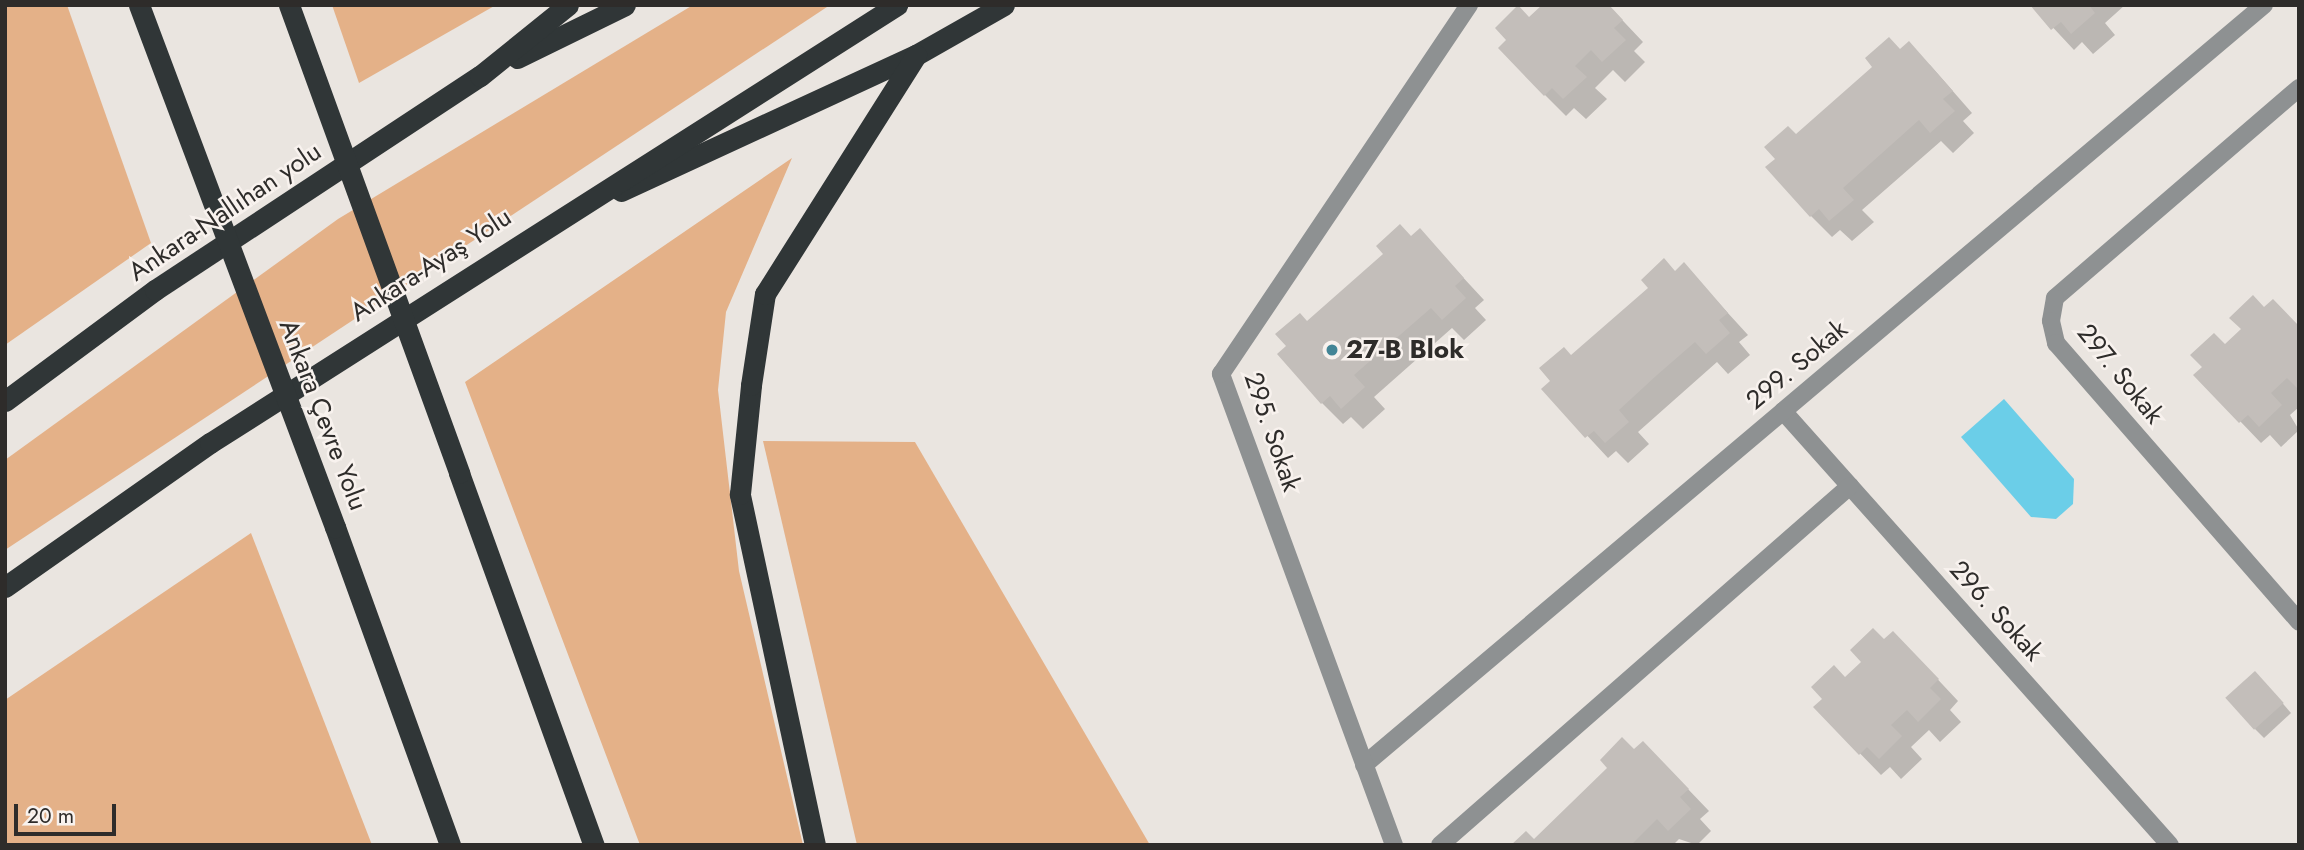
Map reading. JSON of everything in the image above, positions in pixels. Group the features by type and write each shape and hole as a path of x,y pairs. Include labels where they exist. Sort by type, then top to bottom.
{"highway":[{"name":"Ankara Çevre Yolu","path":"139,5 335,527 450,845"},
{"path":"289,5 594,845"},
{"path":"480,76 568,5"},
{"path":"480,76 625,5"},
{"name":"Ankara-Ayaş Yolu","path":"5,587 210,443 539,228 897,5"},
{"path":"539,228 916,55 1004,5"},
{"path":"815,845 740,494 751,385 765,295 916,55"},
{"name":"Ankara-Nallıhan yolu","path":"5,401 155,290 480,76"}],"street":[{"name":"295. Sokak","path":"1394,845 1221,374 1469,5"},
{"name":"299. Sokak","path":"1364,765 2264,5"},
{"name":"297. Sokak","path":"2299,88 2055,298 2051,321 2056,343 2299,622"},
{"name":"296. Sokak","path":"1783,411 2170,845"},
{"path":"1440,845 1850,486"}],"shaded area":[{"path":"5,5 67,5 151,243 5,345"},
{"path":"332,5 496,5 359,83"},
{"path":"693,5 830,5 5,550 5,460 338,219"},
{"path":"792,158 726,312 718,390 739,571 803,845 640,845 465,382"},
{"path":"763,441 915,442 1150,845 857,845"},
{"path":"251,533 372,845 5,845 5,700"}],"water":[{"path":"2004,399 2074,479 2073,504 2056,519 2031,517 1961,437"}],"building":[{"path":"1518,5 1529,17 1542,5 1609,5 1623,20 1614,28 1626,40 1602,62 1591,50 1575,66 1587,77 1563,99 1552,88 1544,96 1498,48 1506,40 1495,28"},
{"path":"2030,5 2089,5 2095,13 2071,34 2061,22 2051,30"},
{"path":"1889,37 1900,49 1909,41 1953,91 1943,99 1955,111 1930,133 1919,120 1843,188 1854,200 1829,221 1819,209 1810,217 1765,167 1775,159 1764,147 1788,126 1796,134 1872,67 1865,58"},
{"path":"1400,224 1411,236 1420,228 1464,278 1455,286 1466,298 1442,320 1431,308 1354,375 1365,387 1341,409 1330,396 1321,404 1277,354 1286,346 1275,334 1300,313 1307,321 1383,254 1376,246"},
{"path":"1664,258 1675,271 1684,262 1728,313 1719,320 1730,333 1706,354 1695,342 1657,375 1619,410 1629,422 1605,443 1594,431 1585,438 1541,389 1550,381 1539,368 1564,347 1571,355 1648,288 1641,280"},
{"path":"2253,295 2264,307 2273,299 2299,326 2299,390 2287,378 2271,393 2282,405 2259,427 2248,415 2239,423 2193,375 2202,367 2190,355 2214,333 2225,344 2241,329 2229,318"},
{"path":"1873,628 1884,639 1893,631 1939,679 1930,688 1941,699 1918,722 1907,710 1891,725 1902,736 1879,759 1867,747 1859,755 1813,707 1822,699 1811,687 1834,665 1845,677 1861,662 1850,650"},
{"path":"2255,671 2284,703 2254,730 2225,698"},
{"path":"1622,737 1634,749 1643,741 1689,789 1680,797 1691,809 1668,831 1657,819 1631,845 1511,845 1526,831 1534,839 1607,768 1600,760"}],"place":[{"name":"27-B Blok","path":"1332,350"}]}
